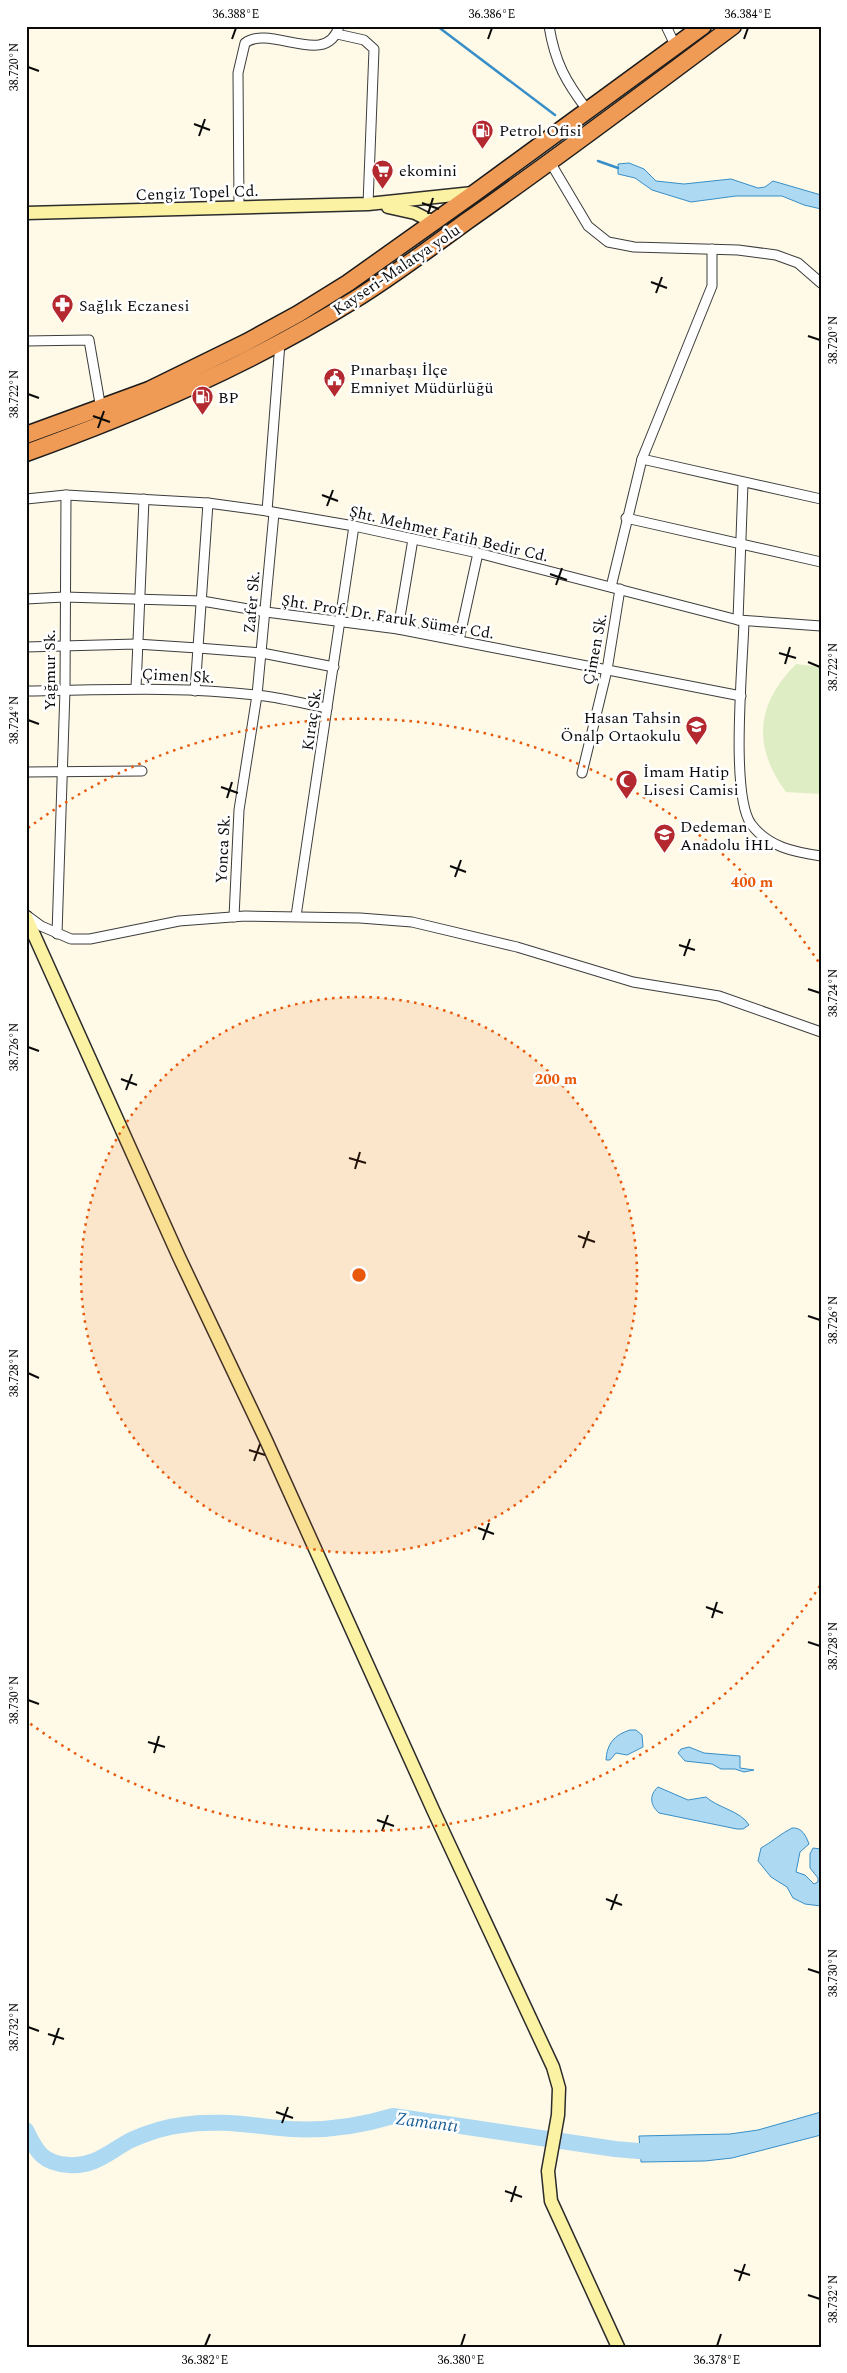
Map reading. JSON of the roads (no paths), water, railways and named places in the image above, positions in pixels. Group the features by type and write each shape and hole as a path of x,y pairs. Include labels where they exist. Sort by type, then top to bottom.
{"highway":[{"name":"Kayseri-Malatya yolu","path":"26,435 101,409 198,368 247,342 348,282 476,192 704,26"},
{"name":"Kayseri-Malatya yolu","path":"26,453 158,403 280,343 355,300 550,162 733,26"}],"street":[{"path":"549,26 553,49 563,76 588,111"},
{"path":"666,26 676,47"},
{"path":"239,207 238,73 245,44 256,37 321,45 330,42 338,30 364,40 374,49 368,204"},
{"path":"550,162 588,226 608,242 634,248 712,249 761,253 788,258 804,267 821,283"},
{"path":"368,204 476,192"},
{"path":"368,204 415,213 433,222"},
{"name":"Cengiz Topel Cd.","path":"26,213 368,204"},
{"name":"Çimen Sk.","path":"582,773 607,670 626,518 642,459 712,286 712,249"},
{"path":"26,342 89,340 101,409"},
{"name":"Zafer Sk.","path":"257,695 266,612 280,343"},
{"path":"642,459 743,483 821,498"},
{"path":"743,483 741,544 742,696 739,781 746,815 761,836 772,843 785,850 821,856"},
{"name":"Şht. Mehmet Fatih Bedir Cd.","path":"26,499 66,496 208,502 271,512 413,538 741,620 821,626"},
{"name":"Yağmur Sk.","path":"57,934 63,771 66,496"},
{"path":"136,688 136,644 144,500"},
{"path":"195,691 208,502"},
{"path":"626,518 821,562"},
{"name":"Kıraç Sk.","path":"296,916 354,526"},
{"path":"398,629 413,538"},
{"path":"459,640 478,553"},
{"name":"Şht. Prof. Dr. Faruk Sümer Cd.","path":"26,599 64,597 202,601 266,612 340,620 398,629 742,696"},
{"path":"26,647 136,644 198,648 262,653 334,667"},
{"name":"Çimen Sk.","path":"26,691 136,688 195,691 257,695 327,708"},
{"name":"Yonca Sk.","path":"234,917 240,810 257,695"},
{"path":"26,772 142,771"},
{"path":"26,916 57,934 71,939 90,939 156,924 234,917 296,916 412,922 465,933 633,982 719,996 821,1032"},
{"path":"26,916 434,1812 553,2067 559,2088 558,2115 548,2171 551,2201 618,2347"}],"water":[{"path":"629,163 644,169 656,181 684,184 731,179 758,188 765,187 773,181 821,195 821,209 804,205 782,196 736,196 691,202 652,190 635,178 618,174 618,164"},
{"path":"630,1730 636,1730 642,1735 643,1747 627,1755 616,1753 610,1760 606,1760 612,1741"},
{"path":"689,1747 704,1753 740,1756 740,1768 754,1770 744,1772 735,1769 721,1769 712,1764 685,1761 678,1753 681,1749"},
{"path":"658,1787 688,1800 706,1797 741,1816 749,1825 743,1829 737,1829 659,1813 652,1803 653,1793"},
{"path":"792,1828 801,1831 809,1844 800,1852 796,1872 805,1875 814,1884 818,1882 818,1878 810,1868 810,1854 813,1848 821,1849 821,1906 805,1904 793,1898 787,1887 771,1877 758,1861 761,1848"},
{"path":"821,2112 821,2135 732,2158 705,2161 641,2162 639,2136 730,2134 758,2130"}],"waterway":[{"path":"437,26 555,115"},
{"path":"598,161 618,168"},
{"name":"Zamantı","path":"26,2130 37,2150 46,2159 69,2165 95,2161 131,2140 175,2126 196,2123 223,2123 291,2129 317,2129 368,2123 393,2116 615,2149 662,2153"}],"place":[{"name":"Petrol Ofisi","path":"483,149"},
{"name":"ekomini","path":"383,189"},
{"name":"Sağlık Eczanesi","path":"63,324"},
{"name":"Pınarbaşı İlçe Emniyet Müdürlüğü","path":"334,397"},
{"name":"BP","path":"202,416"},
{"name":"Hasan Tahsin Önalp Ortaokulu","path":"697,745"},
{"name":"İmam Hatip Lisesi Camisi","path":"627,799"},
{"name":"Dedeman Anadolu İHL","path":"664,854"}]}
